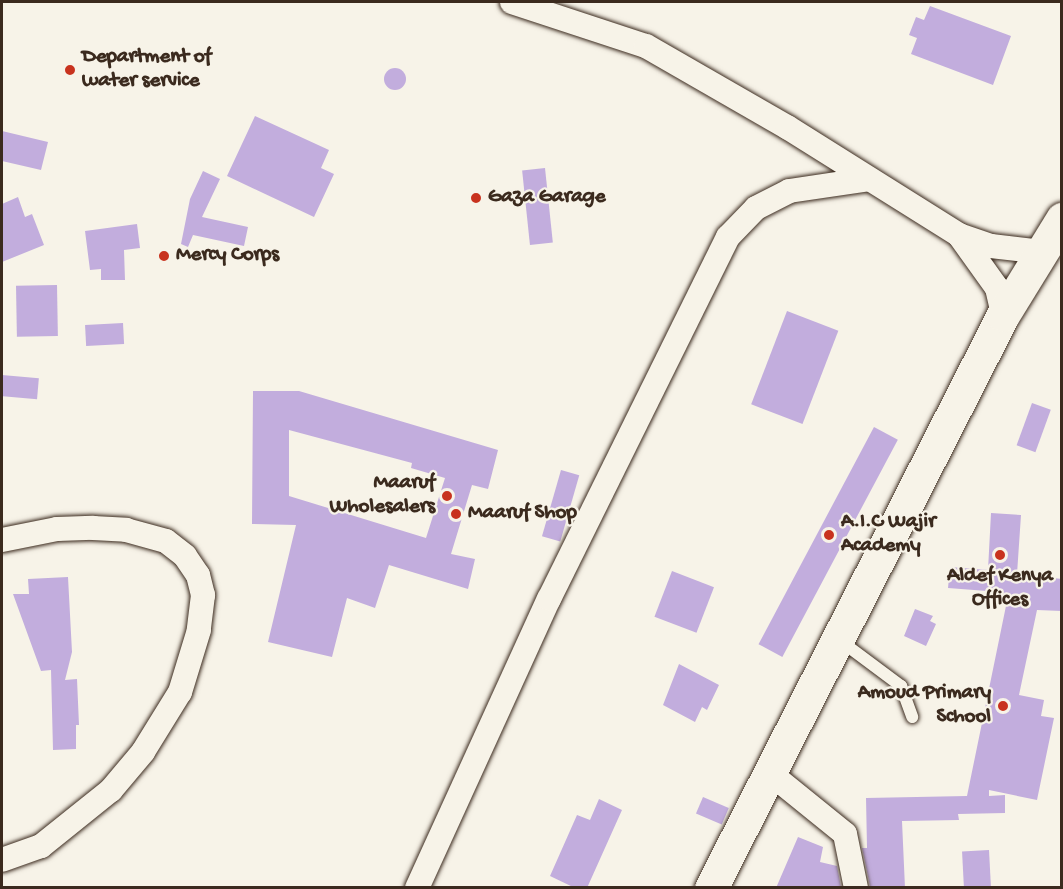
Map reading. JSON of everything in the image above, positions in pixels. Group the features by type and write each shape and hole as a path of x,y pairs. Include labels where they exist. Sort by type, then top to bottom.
{"street":[{"path":"512,2 646,46 959,235 991,246 1042,252"},
{"path":"417,888 549,599 728,237 756,208 789,191 869,179"},
{"path":"711,888 1003,315 1062,219"},
{"path":"959,235 997,288 1003,315"},
{"path":"2,540 57,529 126,530 166,541 185,556 198,575 203,595 200,630 180,692 143,752 111,790 41,846 2,860"},
{"path":"771,774 845,834 856,888"}],"lane":[{"path":"837,638 900,686 912,717"}],"building":[{"path":"930,6 1011,36 993,85 911,54 917,38 909,35 916,17 924,20"},
{"path":"391,68 399,68 406,75 406,83 399,90 391,90 384,83 384,75"},
{"path":"255,116 329,150 321,168 334,174 314,217 227,176"},
{"path":"2,131 48,142 41,170 2,161"},
{"path":"545,168 553,243 530,245 522,170"},
{"path":"203,171 220,179 202,217 248,227 244,246 193,235 188,247 181,244 190,199"},
{"path":"18,197 25,217 32,214 44,245 2,262 2,204"},
{"path":"137,224 140,248 124,250 125,280 101,280 101,269 90,270 85,231"},
{"path":"57,285 58,336 17,337 16,286"},
{"path":"787,311 838,331 803,424 751,404"},
{"path":"123,323 124,344 86,346 85,325"},
{"path":"2,375 39,378 37,399 2,396"},
{"path":"253,391 299,391 498,450 488,489 472,485 451,554 475,559 468,589 389,565 375,608 347,598 332,657 268,642 296,525 252,524","holes":["289,430 412,463 411,468 445,478 426,538 289,496"]},
{"path":"1032,403 1051,410 1035,452 1017,445"},
{"path":"874,427 898,440 782,657 759,644"},
{"path":"561,470 579,475 560,542 542,536"},
{"path":"991,513 1021,515 1017,574 1062,579 1062,611 1037,610 1019,695 1044,700 1041,716 1054,718 1037,800 989,790 989,796 1005,795 1005,813 958,814 959,820 902,821 905,888 870,886 862,848 867,848 866,798 967,796 1007,601 986,600 987,591 948,588 950,567 988,570"},
{"path":"672,571 714,587 696,633 654,617"},
{"path":"68,577 72,652 65,680 77,679 79,725 76,725 76,749 53,750 51,670 41,671 13,594 29,594 28,579"},
{"path":"915,609 933,616 930,621 936,624 926,646 904,636"},
{"path":"679,664 719,685 707,710 702,707 695,722 663,705"},
{"path":"703,797 729,808 722,825 696,814"},
{"path":"599,799 622,810 587,888 575,888 550,876 577,815 590,820"},
{"path":"798,837 823,847 820,862 837,866 841,887 776,888"},
{"path":"989,850 991,888 964,888 962,851"}],"place":[{"name":"Department of water service","path":"70,70"},
{"name":"Gaza Garage","path":"476,198"},
{"name":"Mercy Corps","path":"164,256"},
{"name":"Maaruf Wholesalers","path":"447,496"},
{"name":"Maaruf Shop","path":"456,514"},
{"name":"A.I.C Wajir Academy","path":"829,535"},
{"name":"Aldef Kenya Offices","path":"1000,555"},
{"name":"Amoud Primary School","path":"1003,706"}]}
